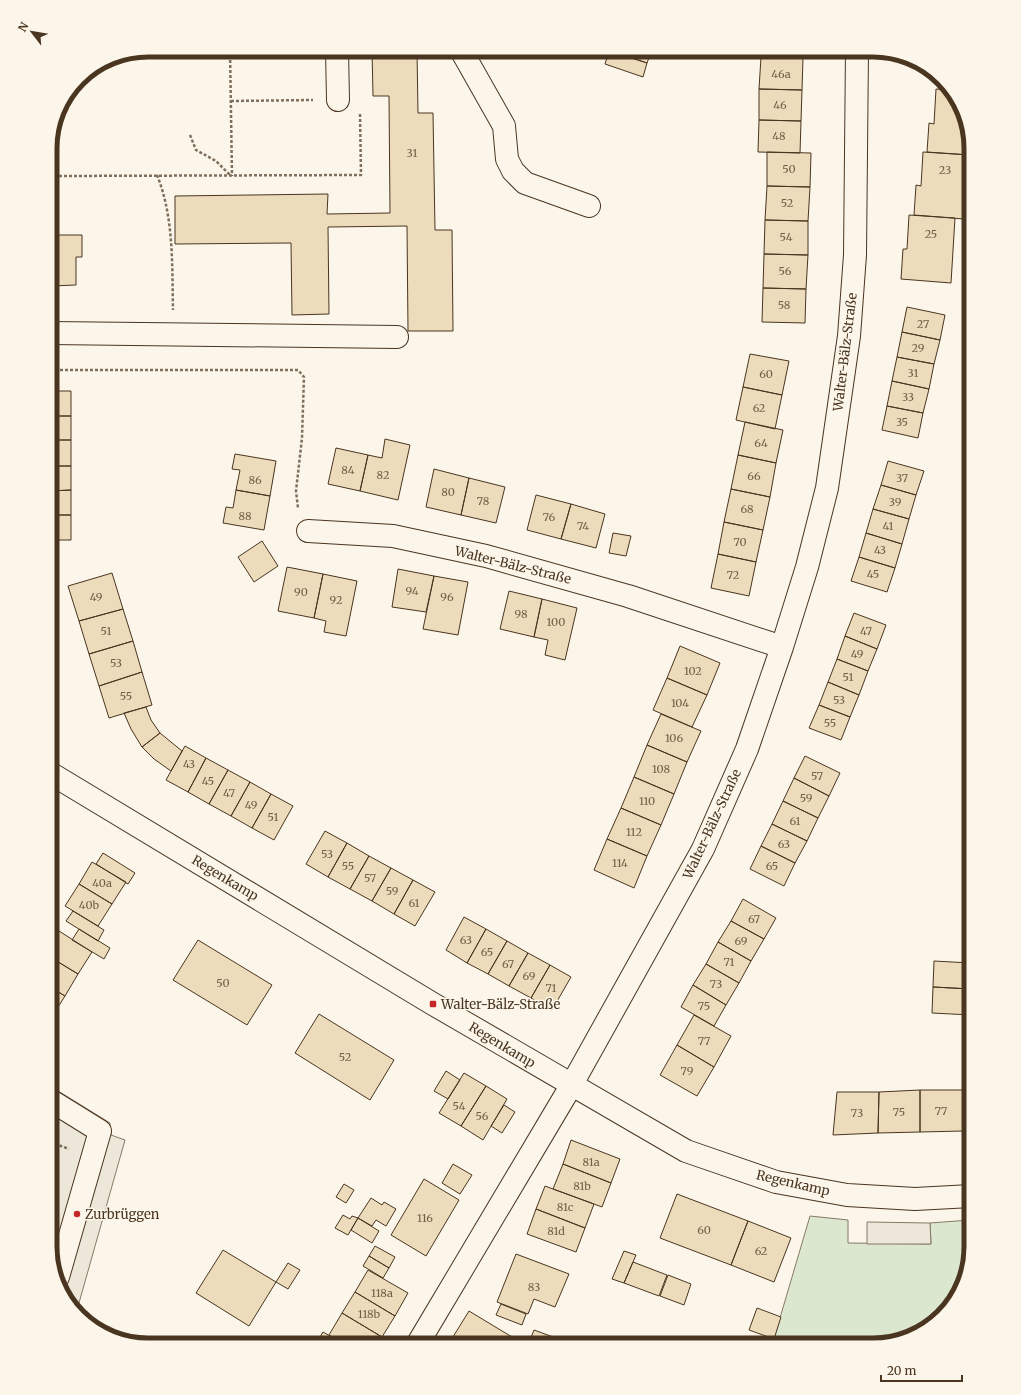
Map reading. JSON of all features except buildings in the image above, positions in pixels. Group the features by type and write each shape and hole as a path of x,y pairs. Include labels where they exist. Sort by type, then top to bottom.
{"street":[{"path":"337,57 338,100"},
{"path":"465,57 504,126 507,159 514,171 525,183 589,206"},
{"name":"Walter-Bälz-Straße","path":"420,1338 571,1086 703,850 747,749 782,647 806,566 826,488 849,336 855,255 857,57"},
{"path":"57,333 397,337"},
{"name":"Walter-Bälz-Straße","path":"308,531 393,536 486,556 628,596 782,647"},
{"name":"Regenkamp","path":"57,777 571,1086 686,1151 776,1182 847,1195 915,1199 964,1196"},
{"path":"57,1104 100,1131 60,1270"}],"path":[{"path":"230,57 232,176"},
{"path":"59,176 157,174 232,176 361,175 360,99 230,101"},
{"path":"190,135 196,150 216,161 232,176"},
{"path":"157,174 164,193 171,237 174,334"},
{"path":"57,370 298,370 304,377 302,438 296,491 298,507 308,531"}],"green space":[{"path":"810,1216 848,1220 848,1243 931,1244 930,1223 964,1220 963,1259 957,1282 945,1303 929,1319 919,1326 897,1335 873,1338 774,1338"}],"shaded area":[{"name":"Zurbrüggen","path":"57,1090 110,1123 111,1135 125,1140 78,1305 69,1293 64,1282 58,1259"},
{"path":"867,1222 930,1223 931,1244 867,1244"}],"place":[{"name":"Walter-Bälz-Straße","path":"433,1004"},
{"name":"Zurbrüggen","path":"77,1214"}]}
